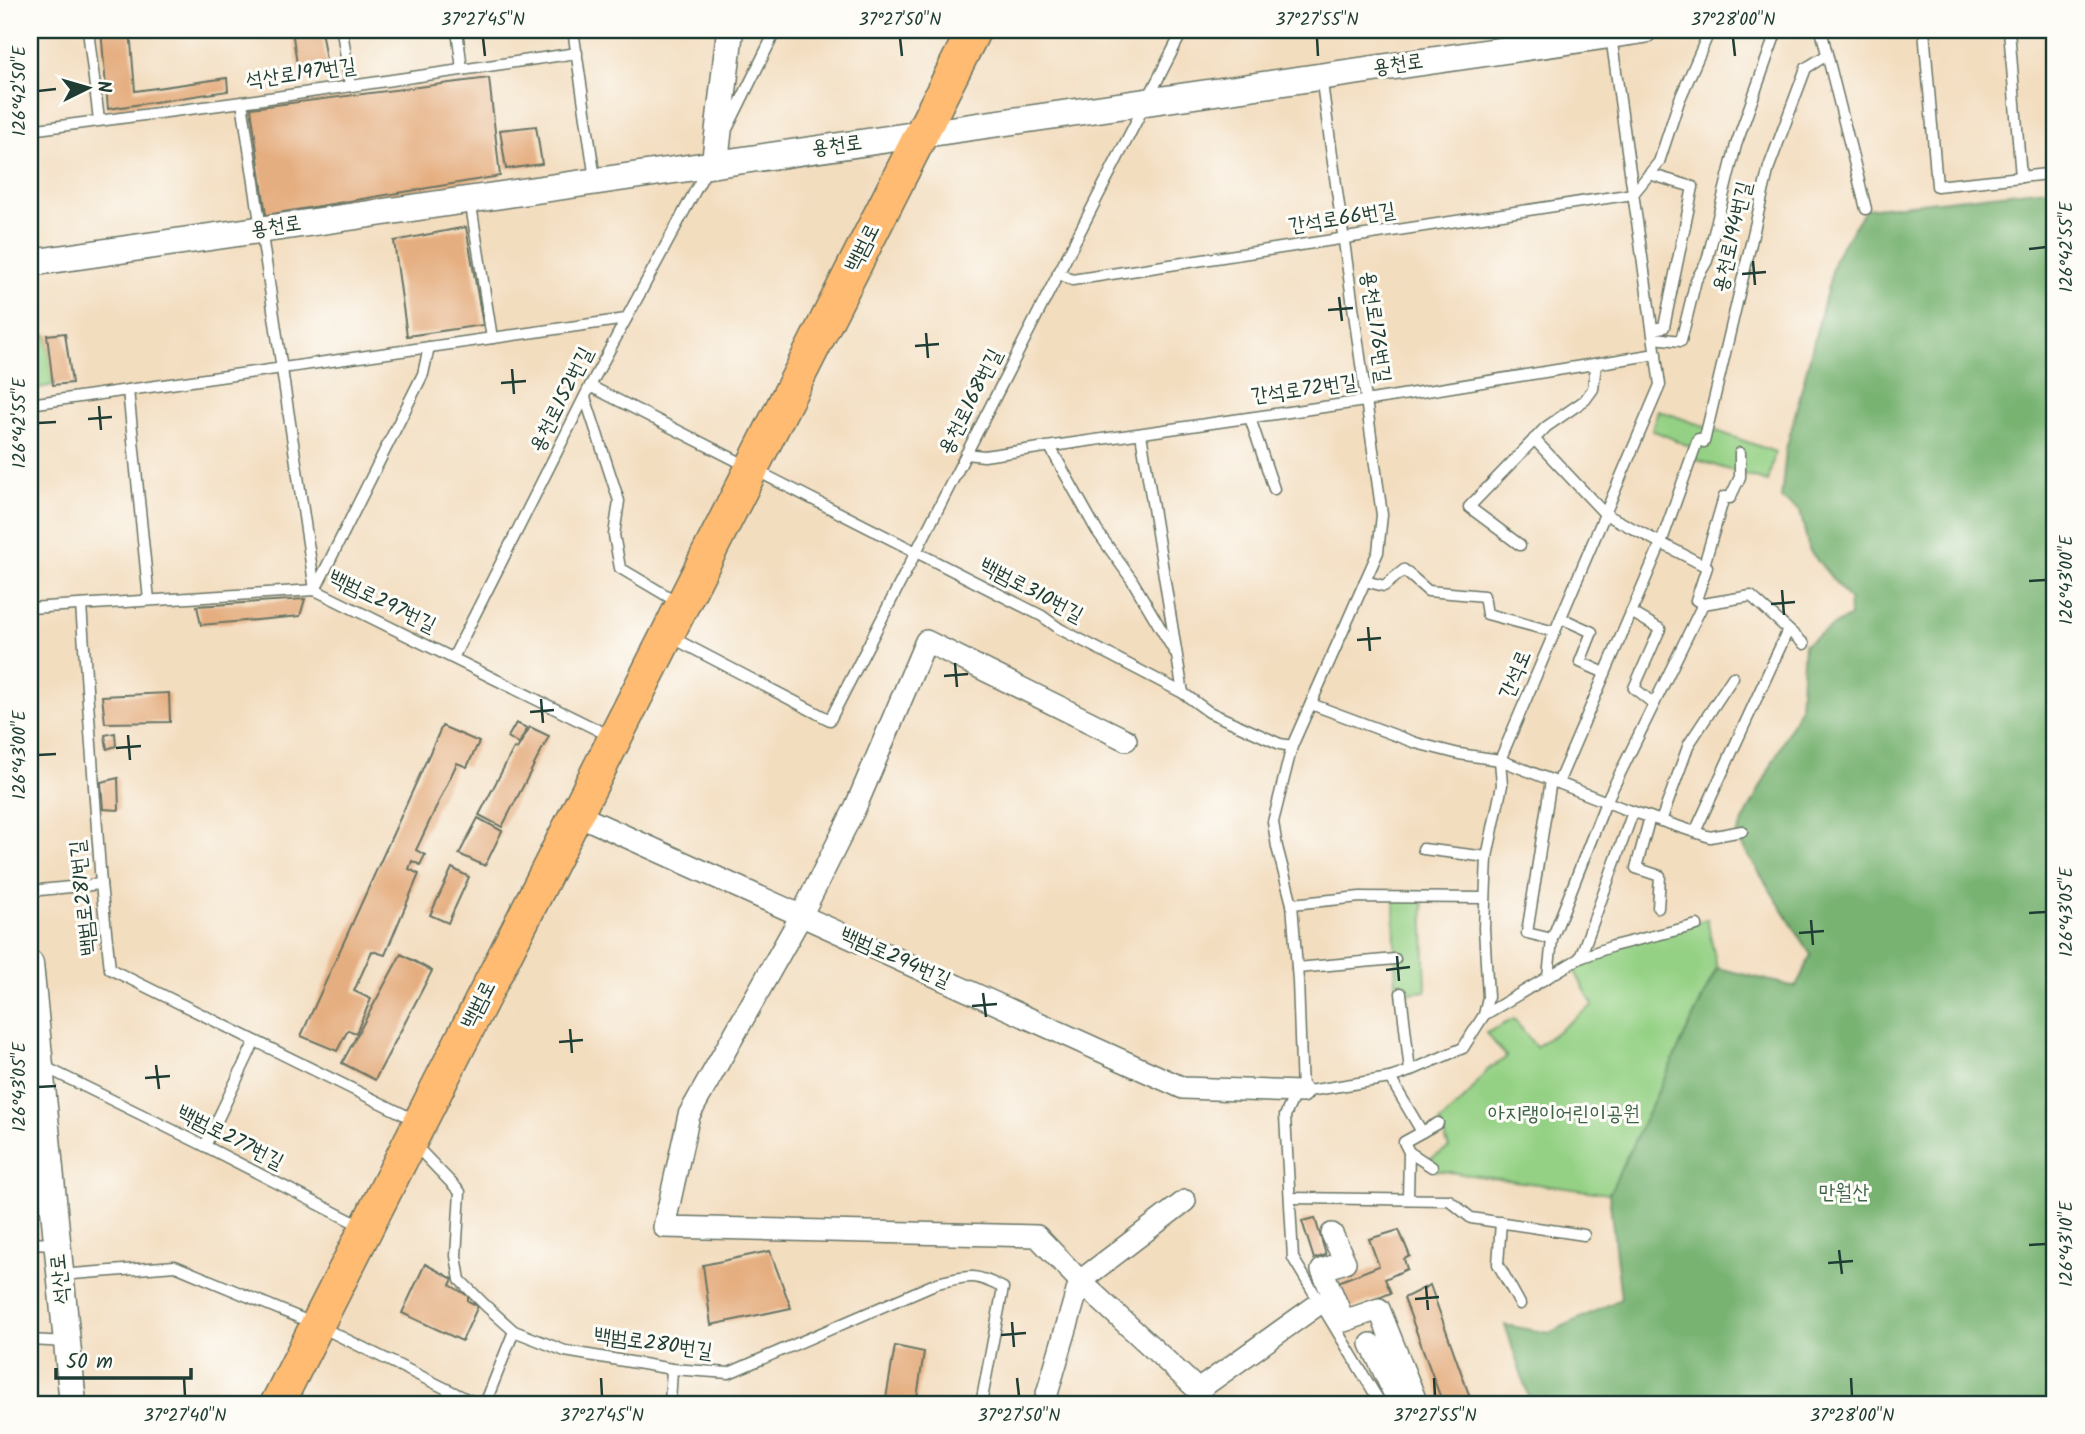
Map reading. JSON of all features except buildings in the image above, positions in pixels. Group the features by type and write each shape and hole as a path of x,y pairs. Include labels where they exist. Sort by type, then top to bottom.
{"main road":[{"name":"백범로","path":"277,1404 974,30"}],"street":[{"path":"714,158 730,30"},
{"name":"용천로","path":"30,263 595,180 714,158 920,135 1610,32 1644,30"},
{"path":"1126,740 926,641 856,806 801,916 689,1115 664,1227 1038,1236 1080,1280 1198,1390 1320,1303"},
{"name":"백범로294번길","path":"576,814 1183,1088 1302,1092"},
{"name":"석산로","path":"30,964 39,1152 57,1244 73,1404"},
{"path":"1044,1404 1080,1280 1185,1201"},
{"path":"1332,1234 1345,1262 1322,1270 1344,1321 1379,1309 1413,1395"},
{"path":"1371,1344 1394,1392 1413,1395"}],"lane":[{"path":"88,30 99,120"},
{"path":"342,30 350,86"},
{"path":"457,30 462,69"},
{"path":"573,30 595,180"},
{"name":"용천로152번길","path":"453,658 584,397 714,158 776,30"},
{"name":"용천로168번길","path":"667,635 830,720 1183,30"},
{"path":"1633,194 1659,162 1679,101 1710,30"},
{"path":"1653,334 1681,341 1696,280 1707,261 1736,145 1777,30"},
{"path":"1821,30 1866,209"},
{"path":"1924,30 1937,186 2055,173"},
{"path":"2009,30 2021,177"},
{"name":"간석로","path":"1302,1092 1390,1078 1409,1071 1463,1048 1484,1015 1488,997 1485,898 1487,857 1503,785 1500,760 1660,385 1610,32"},
{"name":"석산로197번길","path":"30,130 577,53"},
{"name":"용천로194번길","path":"1552,939 1527,933 1555,782 1661,543 1701,440 1769,167 1806,68 1827,55"},
{"name":"용천로176번길","path":"1302,1092 1292,904 1276,847 1273,822 1292,746 1378,552 1382,515 1321,76"},
{"path":"242,102 315,590"},
{"path":"1649,174 1693,187 1664,327 1653,334"},
{"name":"간석로66번길","path":"1058,273 1072,280 1633,194"},
{"path":"470,198 492,338"},
{"path":"30,404 626,319"},
{"path":"315,590 423,374 429,347"},
{"name":"간석로72번길","path":"966,454 984,456 1141,434 1656,354"},
{"path":"1520,545 1469,507 1546,427 1586,400 1593,389 1596,364"},
{"path":"590,386 752,467"},
{"path":"128,390 149,600"},
{"path":"584,397 619,501 614,535 620,568 682,605"},
{"path":"1250,418 1274,489"},
{"path":"1141,434 1183,693"},
{"path":"1534,439 1605,514 1705,566"},
{"path":"1050,447 1097,531 1132,580 1177,656"},
{"path":"1740,453 1741,477 1730,498 1724,497 1696,600 1703,604 1751,596 1804,644"},
{"name":"백범로310번길","path":"752,467 1042,616 1060,629 1183,693 1209,712 1280,744 1292,746"},
{"path":"1365,581 1384,586 1404,570 1428,591 1484,596 1487,614 1555,632"},
{"name":"백범로297번길","path":"30,608 315,590 614,738"},
{"path":"1548,977 1552,939 1606,802 1703,604"},
{"name":"백범로281번길","path":"81,605 101,884 110,969 255,1041 415,1131"},
{"path":"1631,612 1660,629 1634,688 1654,704"},
{"path":"1561,618 1592,632 1580,662 1605,673"},
{"path":"1695,832 1788,630"},
{"path":"1658,908 1660,876 1636,868 1689,744 1733,677"},
{"path":"1311,704 1416,743 1459,754 1500,760 1633,812 1710,837 1742,831"},
{"path":"1580,958 1633,812"},
{"path":"1423,849 1487,857"},
{"path":"30,891 101,884"},
{"path":"1292,904 1360,897 1485,898"},
{"path":"1484,1015 1580,958 1614,946 1697,925"},
{"path":"1297,968 1395,959"},
{"path":"1401,993 1409,1071"},
{"path":"205,1146 255,1041"},
{"name":"백범로277번길","path":"34,1062 366,1228"},
{"path":"1390,1078 1422,1132"},
{"path":"1302,1092 1293,1098 1285,1116 1293,1258 1381,1404"},
{"path":"1408,1199 1409,1152 1404,1142 1438,1123"},
{"name":"백범로280번길","path":"415,1131 460,1192 456,1256 460,1280 514,1331 565,1350 672,1369 729,1373 937,1283 972,1275 985,1278 1003,1288 981,1404"},
{"path":"1409,1152 1432,1167"},
{"path":"1290,1198 1449,1200 1471,1218 1584,1235"},
{"path":"1501,1222 1498,1264 1520,1304"},
{"path":"30,1243 57,1244"},
{"path":"60,1275 175,1266 317,1325 477,1404"},
{"path":"485,1404 514,1331"},
{"path":"30,1340 67,1342"},
{"path":"670,1404 672,1369"}],"green space":[{"name":"만월산","path":"2055,188 2055,1404 1531,1404 1505,1325 1549,1333 1621,1299 1609,1194 1717,968 1796,987 1811,955 1736,836 1800,708 1804,644 1850,616 1849,599 1809,550 1800,511 1781,499 1786,450 1836,255 1866,209"},
{"path":"47,335 53,385 30,390 30,337"},
{"path":"1658,410 1775,452 1768,482 1694,459 1696,449 1652,430"},
{"path":"1423,896 1426,991 1396,994 1394,897"},
{"name":"아지랭이어린이공원","path":"1707,919 1717,968 1609,1194 1434,1170 1428,1160 1449,1148 1440,1122 1468,1095 1487,1070 1507,1057 1486,1033 1514,1019 1536,1047 1593,1005 1573,968 1613,946"}]}
